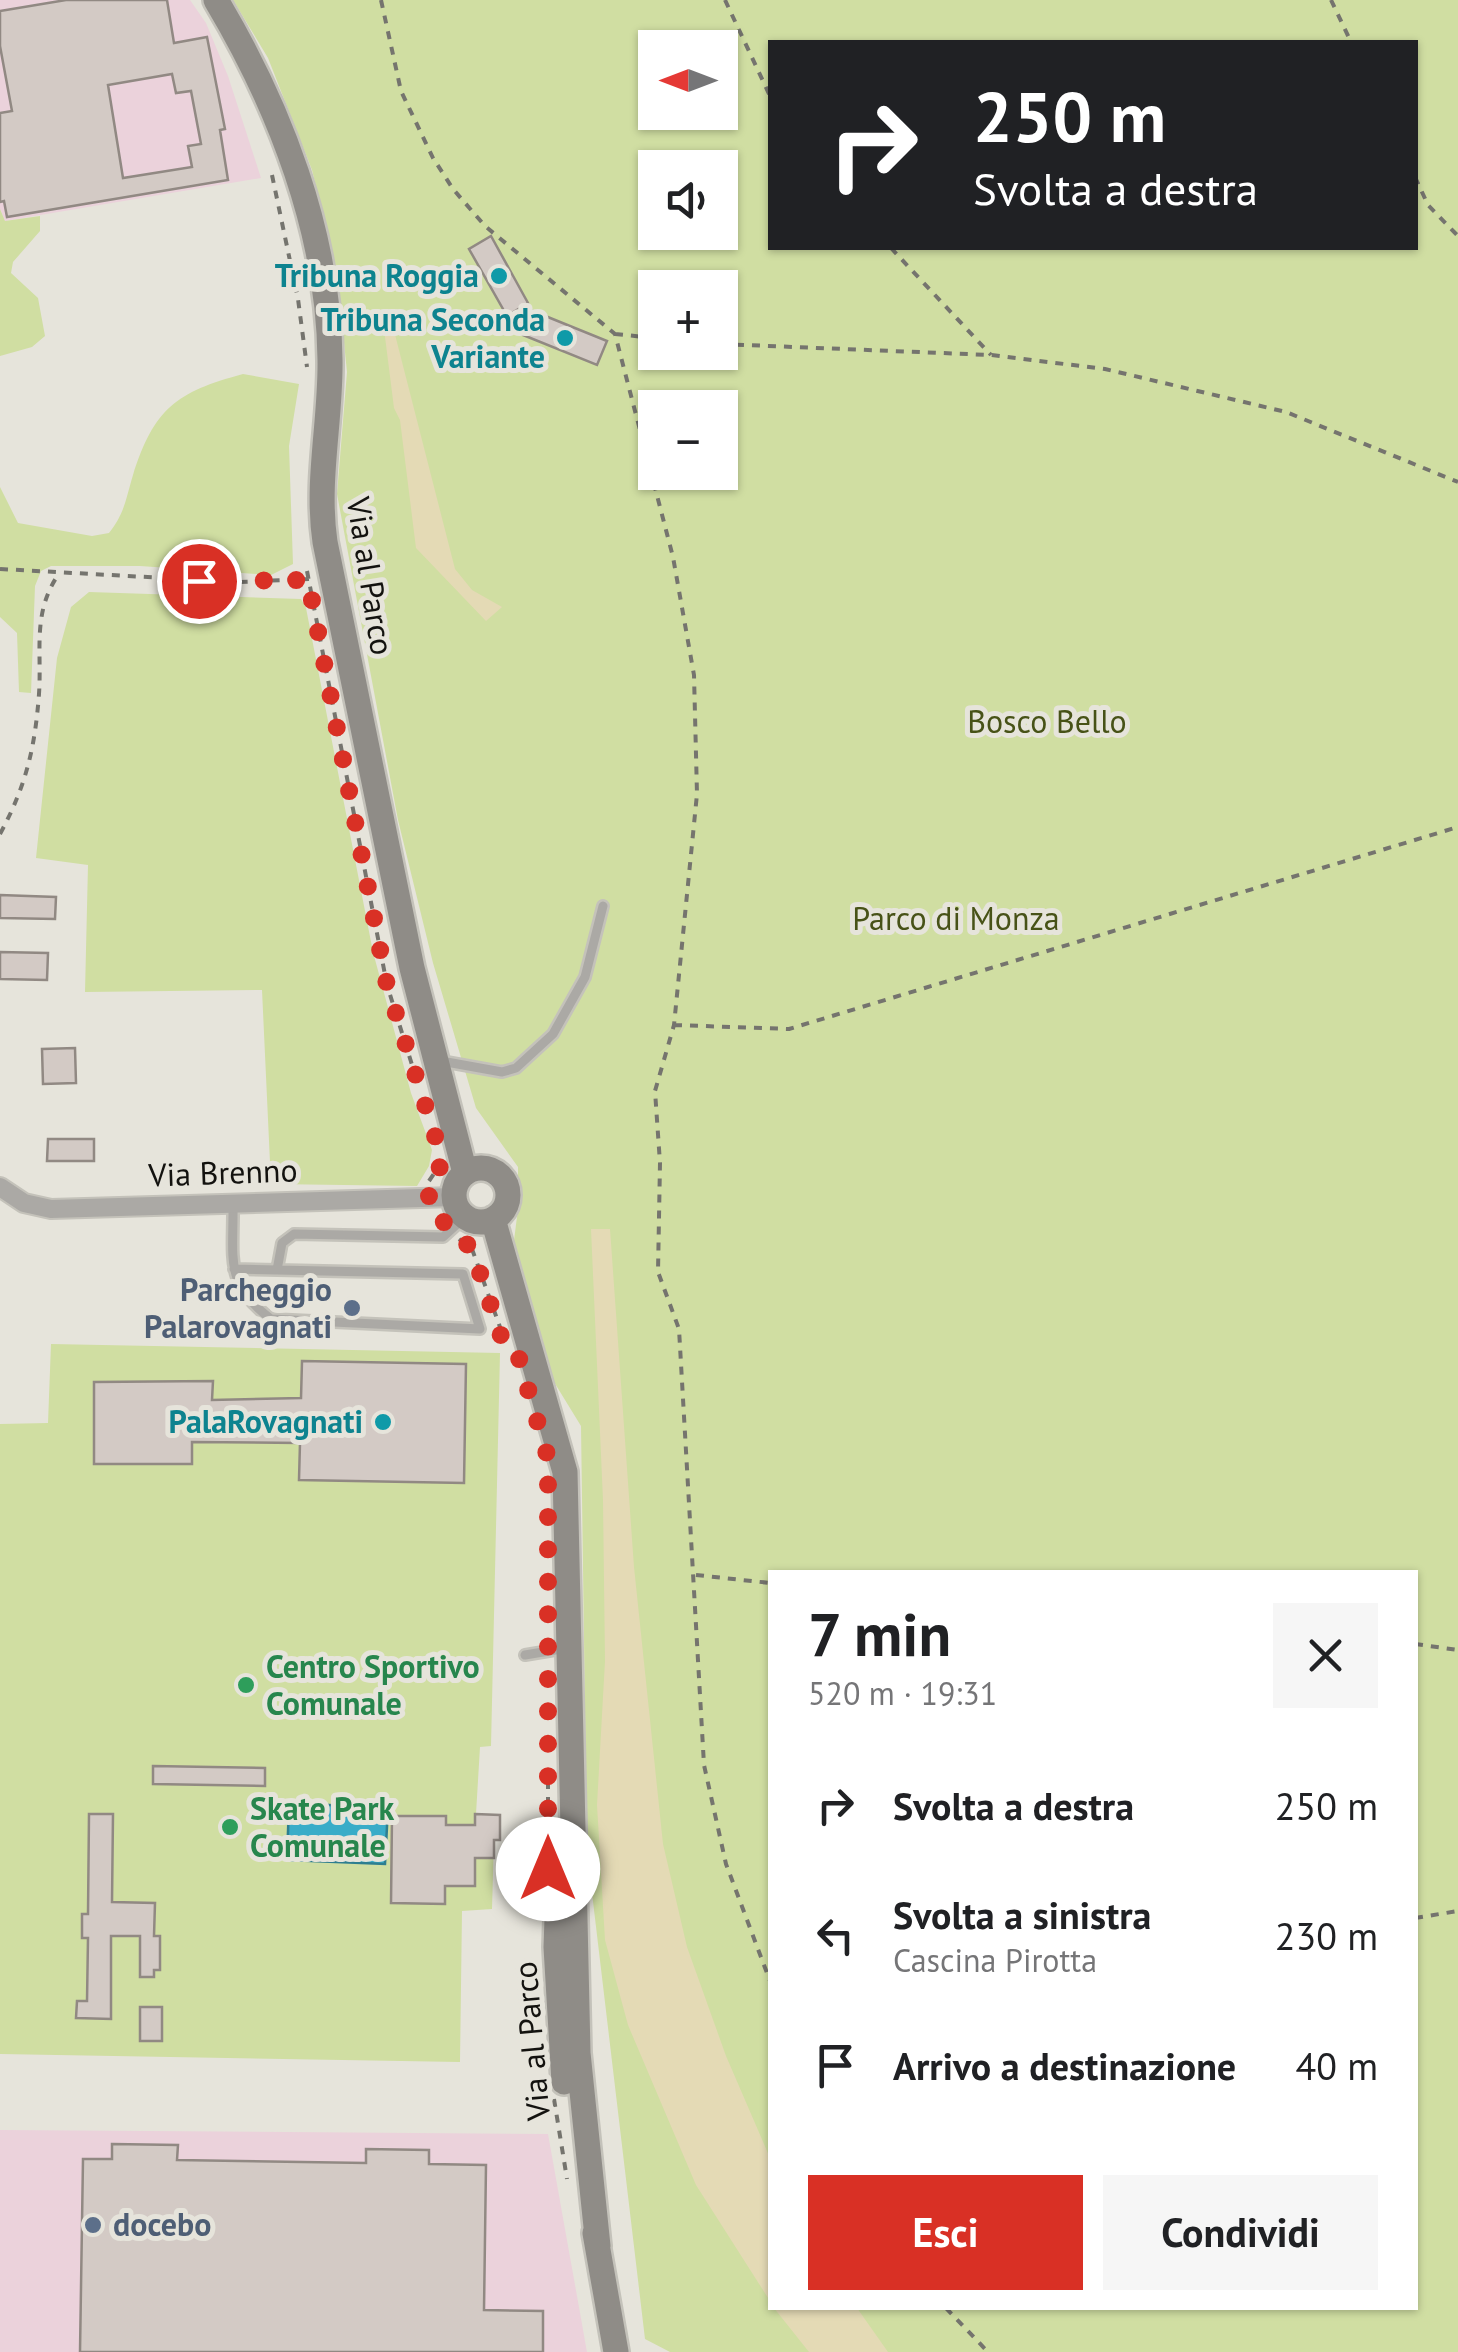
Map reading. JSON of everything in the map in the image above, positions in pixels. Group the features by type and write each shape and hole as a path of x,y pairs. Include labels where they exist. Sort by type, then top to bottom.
{"street":[{"name":"Via al Parco","path":"216,0 275,117 318,250 330,356 322,524 408,947 466,1173"},
{"path":"482,1168 504,1181 505,1207 493,1219 478,1222 449,1210 459,1179 466,1173 482,1168"},
{"name":"Via Brenno","path":"0,1187 24,1202 52,1209 234,1202 449,1210"},
{"name":"Via al Parco","path":"493,1219 565,1472 570,1647 562,1764 558,1996 563,2078 616,2352"}],"lane":[{"path":"438,1060 502,1072 516,1068 553,1034 585,977 603,906"},
{"path":"234,1202 234,1269 234,1279 246,1300 270,1320 480,1328 463,1274 234,1269"},
{"path":"277,1270 282,1243 294,1234 443,1237 449,1210"},
{"path":"525,1656 570,1647"}],"path":[{"path":"381,0 401,91 452,189 485,226 615,334 638,336"},
{"path":"725,0 768,92"},
{"path":"1331,0 1350,40"},
{"path":"270,164 298,299 306,368"},
{"path":"1418,183 1428,205 1458,236"},
{"path":"893,250 991,355"},
{"path":"615,334 673,558 694,675 697,794 674,1025 655,1091 660,1163 658,1272 680,1328 704,1765 726,1864 768,1976"},
{"path":"738,345 991,355 1105,369 1286,412 1458,482"},
{"path":"306,566 387,985 422,1100"},
{"path":"0,569 239,582 334,579"},
{"path":"0,834 22,793 40,690 38,624 44,596 58,574"},
{"path":"674,1025 789,1029 1458,827"},
{"path":"442,1158 439,1170 429,1182 472,1249 502,1339 516,1348"},
{"path":"696,1575 768,1583"},
{"path":"1418,1644 1458,1650"},
{"path":"548,1768 548,1827"},
{"path":"1418,1918 1458,1912"},
{"path":"552,2088 568,2182"},
{"path":"948,2310 988,2352"}],"shaded area":[{"path":"0,0 190,0 206,23 228,76 261,178 5,221 0,209"},
{"path":"0,2130 548,2134 587,2352 0,2352"}],"green space":[{"name":"Parco di Monza","path":"233,0 1458,0 1458,2352 670,2352 645,2339 587,1851 581,1426 554,1382 512,1256 518,1167 476,1108 433,963 398,820 337,494 347,372 337,273 312,170 268,58"},
{"path":"0,209 5,221 40,216 40,231 13,262 11,273 38,298 45,336 32,347 0,356"},
{"path":"243,374 299,384 289,446 293,564 271,575 140,566 51,566 41,571 35,586 31,693 19,692 17,633 0,617 0,487 18,523 92,536 109,533 122,512 141,452 159,419 184,396"},
{"path":"89,592 301,599 306,608 373,952 411,1093 432,1150 429,1166 417,1186 271,1184 262,990 85,992 88,865 36,858 57,658 71,607"},
{"name":"Centro Sportivo Comunale","path":"51,1344 500,1353 491,1746 480,1747 476,1814 500,1815 500,1840 494,1840 492,1909 462,1911 460,2062 0,2054 0,1424 48,1423"}],"sand":[{"path":"382,313 390,315 455,569 472,590 502,607 486,621 416,548"},
{"path":"591,1229 610,1229 634,1567 663,1844 687,1947 726,2056 768,2153 768,2298 696,2185 628,2025 605,1940 597,1805 605,1661 603,1500"},
{"path":"776,2310 858,2310 888,2352 809,2352"}],"water":[{"path":"289,1803 388,1808 385,1864 287,1860"}],"building":[{"path":"66,0 167,0 174,43 207,37 225,129 220,130 228,180 7,217 4,201 0,202 0,113 12,111 0,46 0,11","holes":["172,74 176,93 191,91 201,144 188,146 192,167 123,178 108,85"]},
{"name":"Tribuna Roggia","path":"491,236 528,303 507,316 469,249"},
{"name":"Tribuna Seconda Variante","path":"533,311 607,341 597,365 523,335"},
{"path":"0,895 56,897 55,919 0,918"},
{"path":"0,952 48,953 47,980 0,979"},
{"path":"75,1048 76,1083 43,1084 42,1049"},
{"path":"48,1139 94,1139 94,1161 47,1161"},
{"path":"302,1361 466,1364 464,1483 299,1480 300,1443 192,1442 192,1464 94,1464 94,1382 213,1381 212,1400 301,1398"},
{"path":"153,1766 265,1768 265,1786 153,1784"},
{"path":"89,1814 113,1814 112,1902 155,1903 154,1936 160,1936 160,1970 154,1970 154,1977 140,1977 140,1936 111,1936 111,2019 76,2018 77,2001 87,2001 88,1938 82,1938 82,1914 88,1914"},
{"path":"475,1814 500,1815 500,1840 494,1840 494,1858 475,1858 475,1886 445,1886 445,1904 391,1903 392,1816 446,1816 446,1825 475,1825"},
{"path":"140,2007 162,2007 162,2041 140,2041"},
{"path":"112,2144 178,2145 177,2160 366,2163 366,2149 429,2150 429,2164 486,2165 484,2310 543,2311 543,2352 80,2352 83,2159 112,2159"}],"place":[{"name":"Tribuna Roggia","path":"499,276"},
{"name":"Tribuna Seconda Variante","path":"565,338"},
{"name":"Parcheggio Palarovagnati","path":"352,1308"},
{"name":"PalaRovagnati","path":"383,1422"},
{"name":"Centro Sportivo Comunale","path":"246,1685"},
{"name":"Skate Park Comunale","path":"230,1827"},
{"name":"docebo","path":"93,2225"}],"route":[{"path":"199,581 308,580 387,985 442,1158 439,1170 429,1182 429,1208 472,1249 502,1339 516,1348 548,1458 548,1869"}],"park label":[{"name":"Bosco Bello","path":"1047,722"}]}
